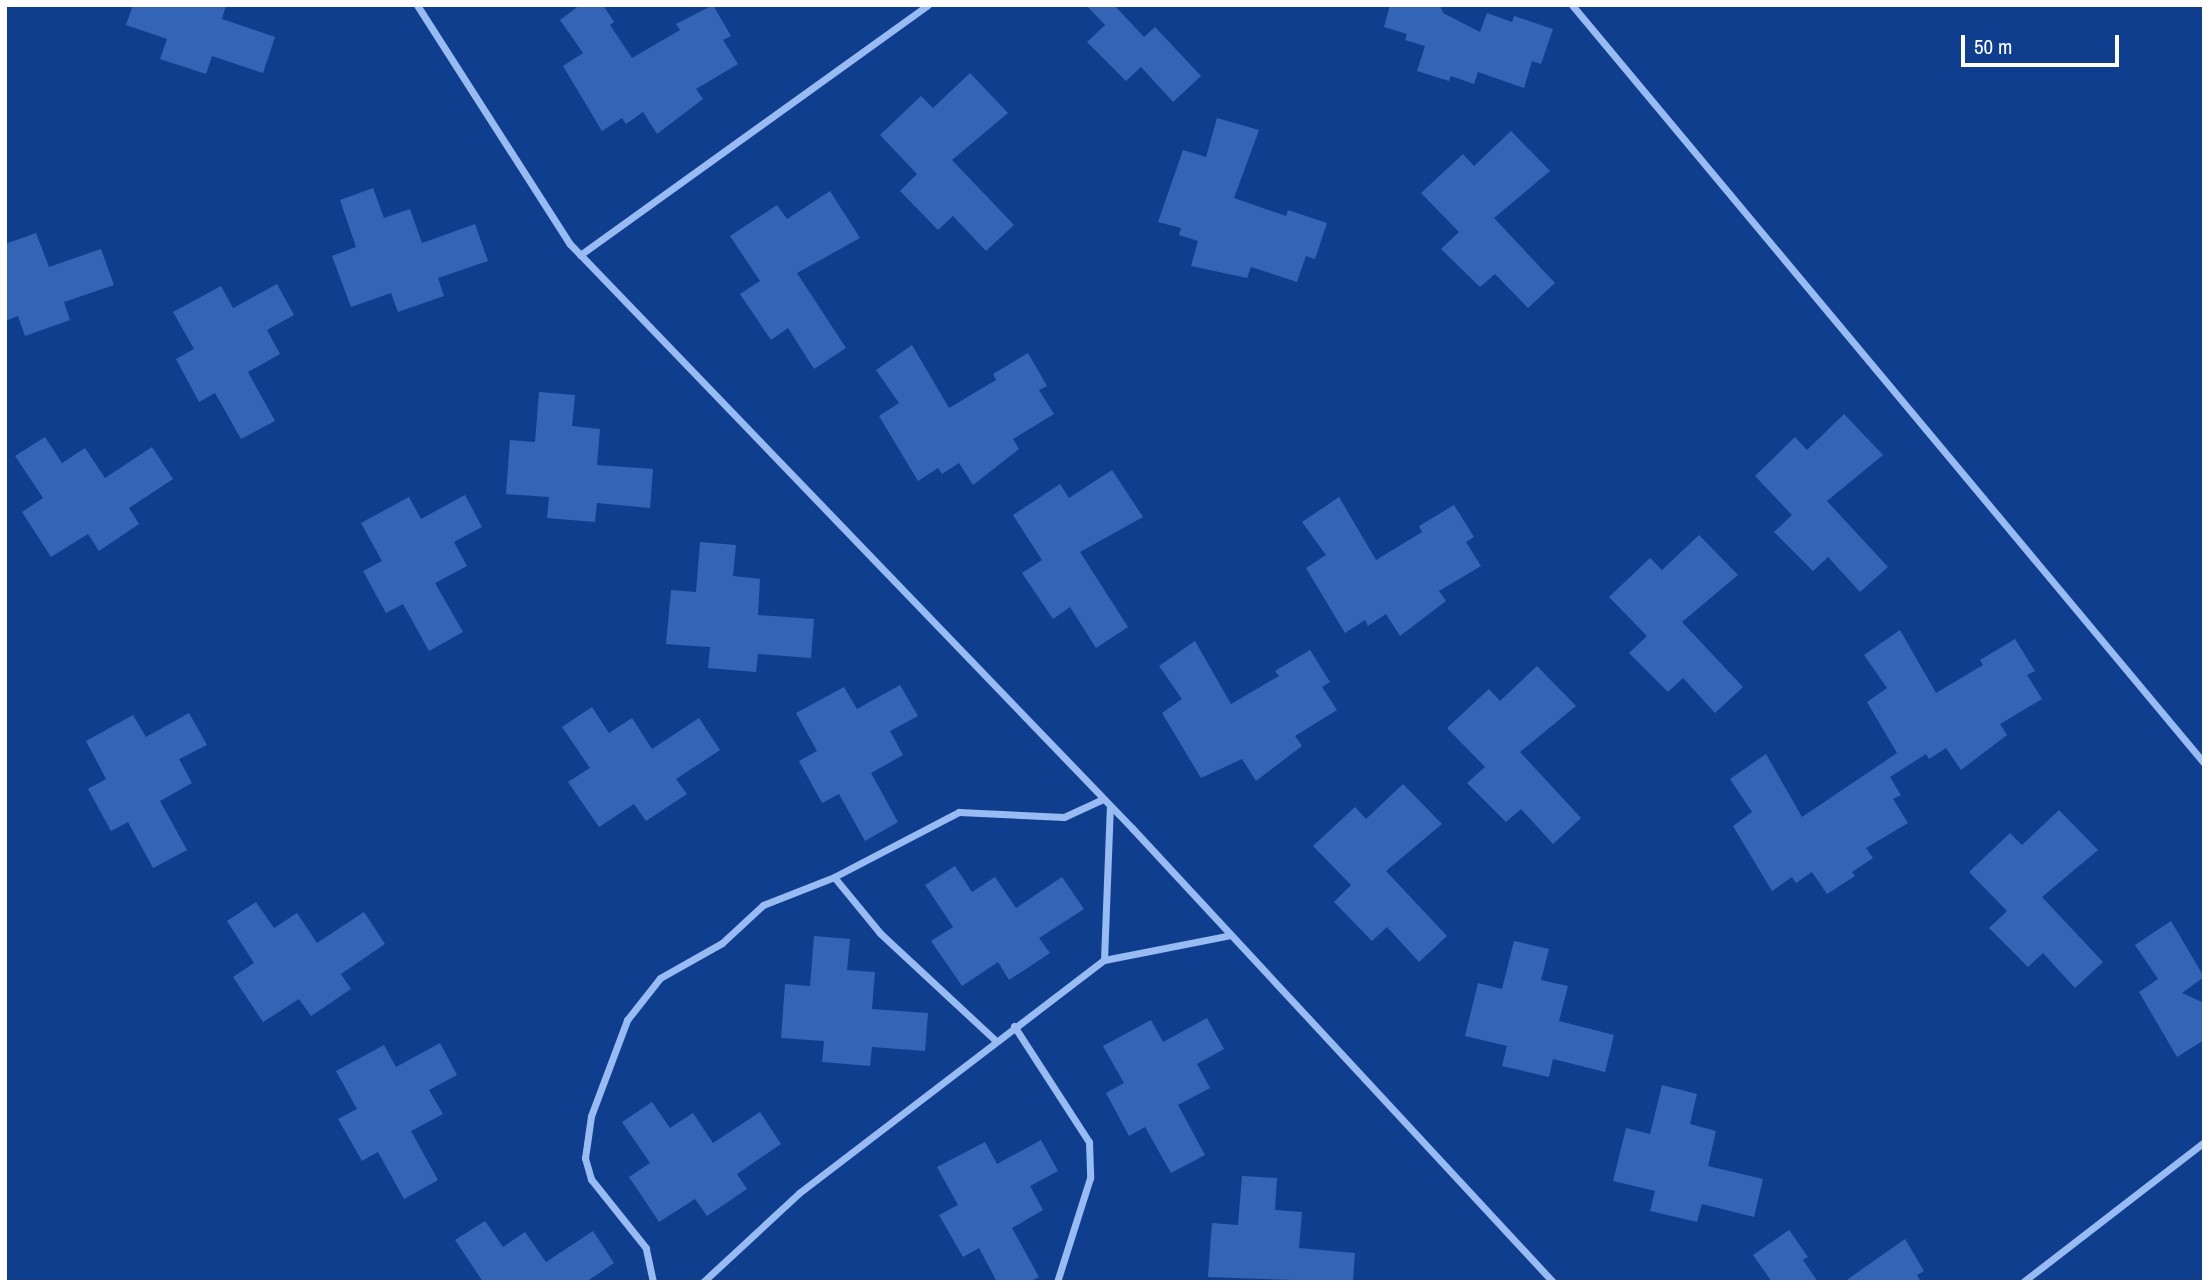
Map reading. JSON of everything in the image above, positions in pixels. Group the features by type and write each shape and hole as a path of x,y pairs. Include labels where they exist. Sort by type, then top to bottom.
{"street":[{"path":"417,5 580,255 1110,806 1553,1282"},
{"path":"580,255 928,5"},
{"path":"1573,5 2204,763"},
{"path":"653,1282 646,1248 591,1179 585,1158 591,1116 627,1020 660,978 722,943 763,905 834,877 959,812 1064,817 1103,799"},
{"path":"1104,960 1110,806"},
{"path":"834,877 880,933 995,1040"},
{"path":"703,1282 799,1193 995,1040 1104,960 1230,935"},
{"path":"1014,1026 1089,1142 1090,1178 1058,1282"},
{"path":"2023,1282 2204,1142"}],"building":[{"path":"133,5 226,5 222,19 275,37 263,73 212,56 206,74 160,59 167,39 126,25"},
{"path":"580,5 603,5 614,22 610,25 632,58 680,30 676,24 713,5 731,36 723,40 738,64 696,89 703,99 657,134 643,112 626,124 622,118 602,131 563,66 583,53 560,20"},
{"path":"1086,5 1114,5 1144,37 1155,27 1201,76 1173,102 1141,67 1126,81 1087,42 1105,25"},
{"path":"1390,5 1440,5 1443,13 1480,32 1487,13 1512,22 1514,16 1553,29 1541,64 1532,61 1524,88 1478,72 1474,84 1451,76 1449,81 1417,71 1425,46 1405,40 1407,34 1384,27"},
{"path":"970,73 1008,113 952,160 1014,225 986,251 953,216 938,230 900,191 917,174 880,135 921,96 933,108"},
{"path":"1217,118 1259,130 1234,198 1286,216 1288,210 1327,223 1315,259 1306,256 1297,282 1251,267 1247,278 1191,266 1198,241 1179,235 1181,228 1158,222 1183,150 1206,157"},
{"path":"1511,131 1550,171 1494,218 1555,283 1528,308 1495,274 1480,287 1441,249 1459,232 1421,193 1463,154 1474,166"},
{"path":"373,188 384,218 410,209 422,243 475,224 488,261 438,278 444,296 398,312 391,293 351,307 332,256 356,247 340,200"},
{"path":"830,191 860,238 797,273 846,348 814,369 788,328 771,340 740,294 760,281 730,236 777,205 787,219"},
{"path":"36,233 49,267 101,249 114,285 64,302 70,320 25,336 18,316 5,321 5,244"},
{"path":"277,284 294,315 267,330 280,354 248,372 275,421 241,439 215,393 199,402 176,359 194,349 173,312 221,286 233,308"},
{"path":"912,345 949,408 996,380 993,374 1028,353 1047,386 1039,390 1054,414 1013,439 1019,449 973,485 959,463 942,474 938,468 918,481 879,416 899,403 876,370"},
{"path":"539,392 575,395 572,426 600,429 597,465 653,469 650,508 597,503 595,522 547,518 549,497 506,494 510,440 535,442"},
{"path":"1844,414 1883,455 1827,501 1888,567 1860,592 1828,557 1813,571 1774,532 1792,515 1755,476 1795,437 1807,450"},
{"path":"45,437 62,463 85,448 105,478 152,447 173,479 129,508 139,524 99,551 88,534 51,557 22,512 43,498 15,456"},
{"path":"1112,470 1143,517 1080,552 1128,627 1096,648 1070,607 1053,619 1022,573 1042,560 1013,515 1060,484 1069,498"},
{"path":"465,495 482,527 454,542 467,566 435,583 463,632 429,651 403,604 386,613 363,571 382,561 361,523 409,497 421,519"},
{"path":"1339,497 1376,560 1422,532 1419,526 1454,505 1474,537 1466,542 1481,566 1439,591 1446,601 1400,636 1386,614 1368,626 1365,620 1345,633 1306,568 1326,555 1302,522"},
{"path":"1699,535 1738,575 1682,622 1743,687 1715,713 1683,678 1668,692 1629,653 1647,636 1609,597 1650,558 1662,570"},
{"path":"700,542 736,545 733,576 760,579 758,615 814,619 811,658 758,654 756,672 708,668 710,647 666,644 671,590 696,592"},
{"path":"1900,630 1936,693 1983,665 1980,660 2015,639 2035,671 2027,675 2042,699 2000,724 2007,735 1961,770 1946,748 1929,759 1926,754 1890,777 1901,795 1893,799 1908,823 1866,848 1873,858 1852,872 1855,876 1827,894 1812,872 1796,883 1792,877 1772,891 1733,826 1752,812 1730,779 1766,754 1802,817 1897,753 1867,702 1887,688 1864,655"},
{"path":"1195,641 1231,704 1279,676 1275,671 1310,650 1330,682 1322,687 1337,710 1295,736 1302,746 1256,781 1242,759 1201,778 1162,713 1182,699 1159,666"},
{"path":"1537,666 1576,706 1520,752 1581,818 1553,844 1521,809 1506,822 1467,783 1485,767 1447,728 1489,689 1500,701"},
{"path":"900,685 918,716 890,731 903,755 871,773 898,822 865,841 839,794 822,803 799,761 817,751 796,713 844,687 857,709"},
{"path":"592,707 609,733 632,718 652,749 699,718 720,750 676,779 687,794 646,821 634,804 599,827 568,782 590,768 562,727"},
{"path":"189,713 207,745 179,759 192,783 160,801 187,850 153,868 128,822 111,831 88,789 106,779 86,741 133,715 146,737"},
{"path":"1403,784 1442,824 1386,871 1447,936 1419,962 1387,927 1372,941 1334,902 1351,885 1313,846 1355,807 1366,819"},
{"path":"2059,810 2098,850 2042,897 2103,962 2075,988 2043,953 2028,967 1989,928 2007,911 1969,872 2010,833 2022,845"},
{"path":"955,866 972,892 995,877 1016,908 1062,877 1084,909 1039,938 1050,953 1009,980 998,962 962,986 931,941 953,927 925,885"},
{"path":"256,902 274,928 297,913 317,943 364,912 385,944 341,974 351,989 311,1016 299,999 263,1022 233,977 254,963 227,921"},
{"path":"2171,921 2204,977 2182,993 2204,1003 2204,1040 2177,1057 2139,992 2158,979 2135,945"},
{"path":"814,936 850,939 847,970 875,972 872,1009 928,1013 925,1051 872,1047 870,1066 822,1062 824,1041 781,1038 785,984 810,986"},
{"path":"1514,941 1549,949 1541,980 1568,986 1559,1021 1614,1035 1605,1072 1553,1059 1549,1077 1502,1066 1507,1046 1465,1036 1478,983 1502,989"},
{"path":"1207,1018 1224,1049 1197,1064 1210,1088 1178,1105 1205,1155 1171,1173 1145,1127 1129,1136 1106,1093 1124,1083 1103,1046 1151,1020 1163,1042"},
{"path":"440,1043 457,1075 429,1090 443,1114 411,1131 438,1180 404,1199 378,1152 362,1161 338,1119 357,1109 336,1071 384,1045 396,1067"},
{"path":"1662,1085 1697,1094 1690,1124 1716,1131 1708,1166 1763,1179 1754,1217 1702,1204 1697,1222 1650,1211 1655,1191 1613,1181 1626,1128 1650,1134"},
{"path":"652,1102 670,1128 693,1113 713,1143 760,1112 781,1144 737,1174 747,1189 707,1216 695,1199 659,1222 629,1177 650,1163 622,1122"},
{"path":"1041,1140 1058,1171 1030,1186 1043,1210 1012,1228 1039,1277 1029,1282 997,1282 979,1248 963,1257 939,1215 958,1205 937,1167 985,1142 997,1164"},
{"path":"1242,1176 1277,1178 1275,1210 1302,1212 1299,1248 1355,1253 1353,1282 1208,1277 1212,1223 1238,1225"},
{"path":"485,1221 503,1247 525,1232 546,1262 593,1231 614,1263 586,1282 483,1282 455,1240"},
{"path":"1789,1230 1808,1257 1803,1260 1818,1282 1772,1282 1753,1255"},
{"path":"1905,1239 1924,1271 1917,1275 1921,1282 1844,1282"}]}
